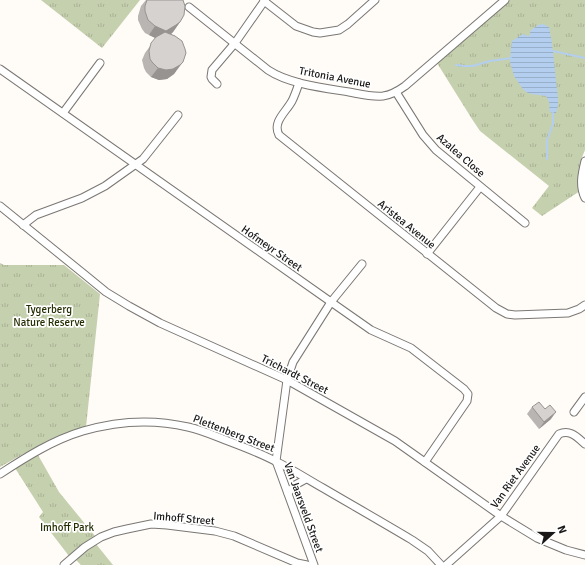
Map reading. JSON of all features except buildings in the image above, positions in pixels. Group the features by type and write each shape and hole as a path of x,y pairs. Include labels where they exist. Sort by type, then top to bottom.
{"street":[{"path":"218,84 212,80 212,70 234,43 265,0 296,26 320,33 339,30 375,0"},
{"name":"Tritonia Avenue","path":"189,7 234,43 278,75 316,86 373,96 383,96 396,92 405,86 505,0"},
{"path":"63,113 100,63"},
{"name":"Hofmeyr Street","path":"0,69 330,302 371,330 411,348 464,389 468,394 467,401 425,462"},
{"name":"Aristea Avenue","path":"299,82 292,102 278,122 276,128 279,135 496,308 507,314 515,315 568,313 579,309 585,304"},
{"name":"Azalea Close","path":"396,92 423,135 436,150 525,223"},
{"path":"23,225 36,215 82,198 106,186 136,165 143,159 178,115"},
{"path":"585,160 581,186 585,198"},
{"path":"427,254 480,187"},
{"name":"Trichardt Street","path":"0,206 106,292 129,306 160,323 287,380 395,441 502,516 537,538 566,550 585,555"},
{"name":"Van Jaarsveld Street","path":"314,565 276,461 287,380 293,362 330,302 362,264"},
{"path":"574,412 585,396"},
{"name":"Plettenberg Street","path":"0,474 53,443 72,435 101,427 131,423 161,423 188,427 239,445 276,461 412,540 428,551 441,565"},
{"name":"Van Riet Avenue","path":"446,565 502,516 559,434 568,432 573,434 585,444"},
{"path":"288,493 295,485 306,479"},
{"name":"Imhoff Street","path":"64,565 85,547 101,537 114,532 151,524 215,531 234,536 297,563 314,565"}],"green space":[{"path":"41,0 140,0 102,48"},
{"path":"509,0 585,0 585,150 579,170 580,191 542,216 532,208 549,186 480,131 437,63"},
{"name":"Tygerberg Nature Reserve","path":"0,263 4,265 64,265 100,294 86,427 23,454 0,467"},
{"name":"Imhoff Park","path":"38,455 59,492 95,536 77,548 69,556 39,517 43,512 15,468"},
{"path":"96,544 113,565 81,565 75,559"}],"water":[{"path":"543,24 549,27 552,40 558,97 556,113 550,111 549,102 546,96 531,94 522,88 514,76 510,62 512,41 523,34 528,36 530,35 530,31 538,25"}],"waterway":[{"path":"553,51 585,58"},
{"path":"456,65 473,66 490,61 511,58"},
{"path":"547,159 547,140 553,124 553,113"}]}
